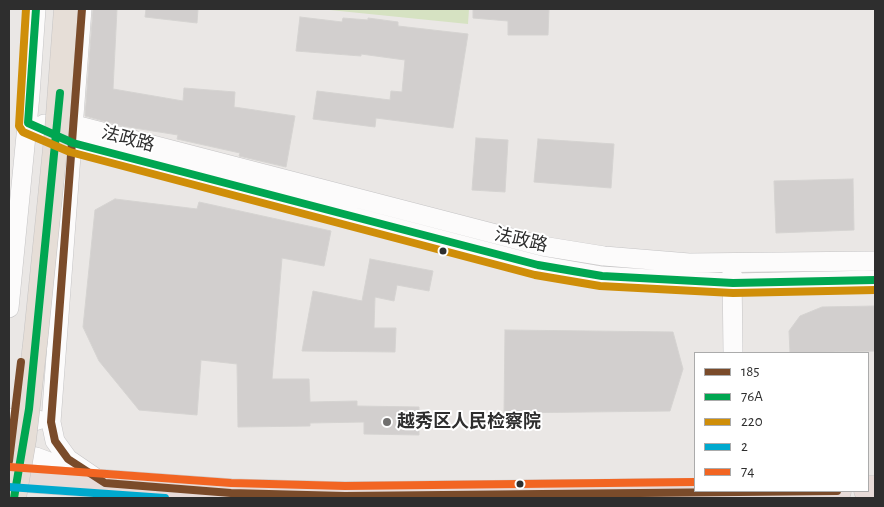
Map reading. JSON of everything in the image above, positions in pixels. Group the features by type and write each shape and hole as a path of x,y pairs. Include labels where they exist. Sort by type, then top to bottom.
{"highway":[{"path":"9,477 231,493 345,496 688,489"}],"main road":[{"path":"9,461 42,161 53,9"},
{"path":"14,498 26,432 57,129 66,9"}],"street":[{"path":"9,308 28,123 36,9"},
{"path":"82,9 74,134 51,406 52,432 68,459 104,483"},
{"path":"33,46 43,62 51,67 67,64 78,53"},
{"name":"法政路","path":"28,123 542,246 646,260 732,264 875,261"},
{"name":"法政路","path":"74,134 538,265 602,276 733,283 875,280"},
{"path":"732,264 732,352"},
{"path":"9,418 19,422 36,422 46,414 51,406"},
{"path":"9,453 36,457 104,483"}],"green space":[{"path":"320,9 469,9 468,24"}],"building":[{"path":"93,9 117,9 113,89 183,101 184,88 235,92 234,107 295,116 286,167 239,156 240,153 177,139 178,135 122,126 85,116"},
{"path":"146,9 198,9 197,23 145,17"},
{"path":"473,9 549,9 548,35 508,35 508,21 473,18"},
{"path":"300,17 342,22 343,18 368,20 368,18 398,22 398,26 468,34 453,128 376,118 375,127 313,119 317,91 390,100 391,91 402,92 405,60 361,54 361,56 296,51"},
{"path":"476,138 508,140 505,192 472,190"},
{"path":"538,139 614,144 611,188 534,182"},
{"path":"853,179 854,230 776,233 774,181"},
{"path":"115,199 197,209 199,202 331,231 324,266 282,258 272,379 309,379 310,402 357,401 357,406 419,407 419,435 364,434 364,422 310,423 310,426 238,427 237,364 201,360 197,415 139,410 99,361 83,327 95,210"},
{"path":"370,259 433,271 429,291 397,285 394,301 375,297 374,328 396,328 395,352 302,351 313,291 362,301"},
{"path":"875,306 875,351 790,352 789,331 800,316 822,307"},
{"path":"505,330 673,332 683,369 670,411 504,413"}],"transit line":[{"name":"220","path":"26,9 19,126 23,132 70,152 535,275 600,286 733,293 875,290"},
{"name":"76A","path":"36,9 28,123 73,143 538,265 602,276 733,283 875,280"},
{"name":"185","path":"82,9 51,422 55,441 68,459 105,483 231,493 345,496 739,492"},
{"name":"76A","path":"14,498 29,409 60,93"},
{"name":"185","path":"9,461 21,362"},
{"name":"74","path":"10,467 231,483 345,486 694,482"},
{"name":"2","path":"9,487 165,498"}],"place":[{"name":"越秀区人民检察院","path":"387,422"}]}
